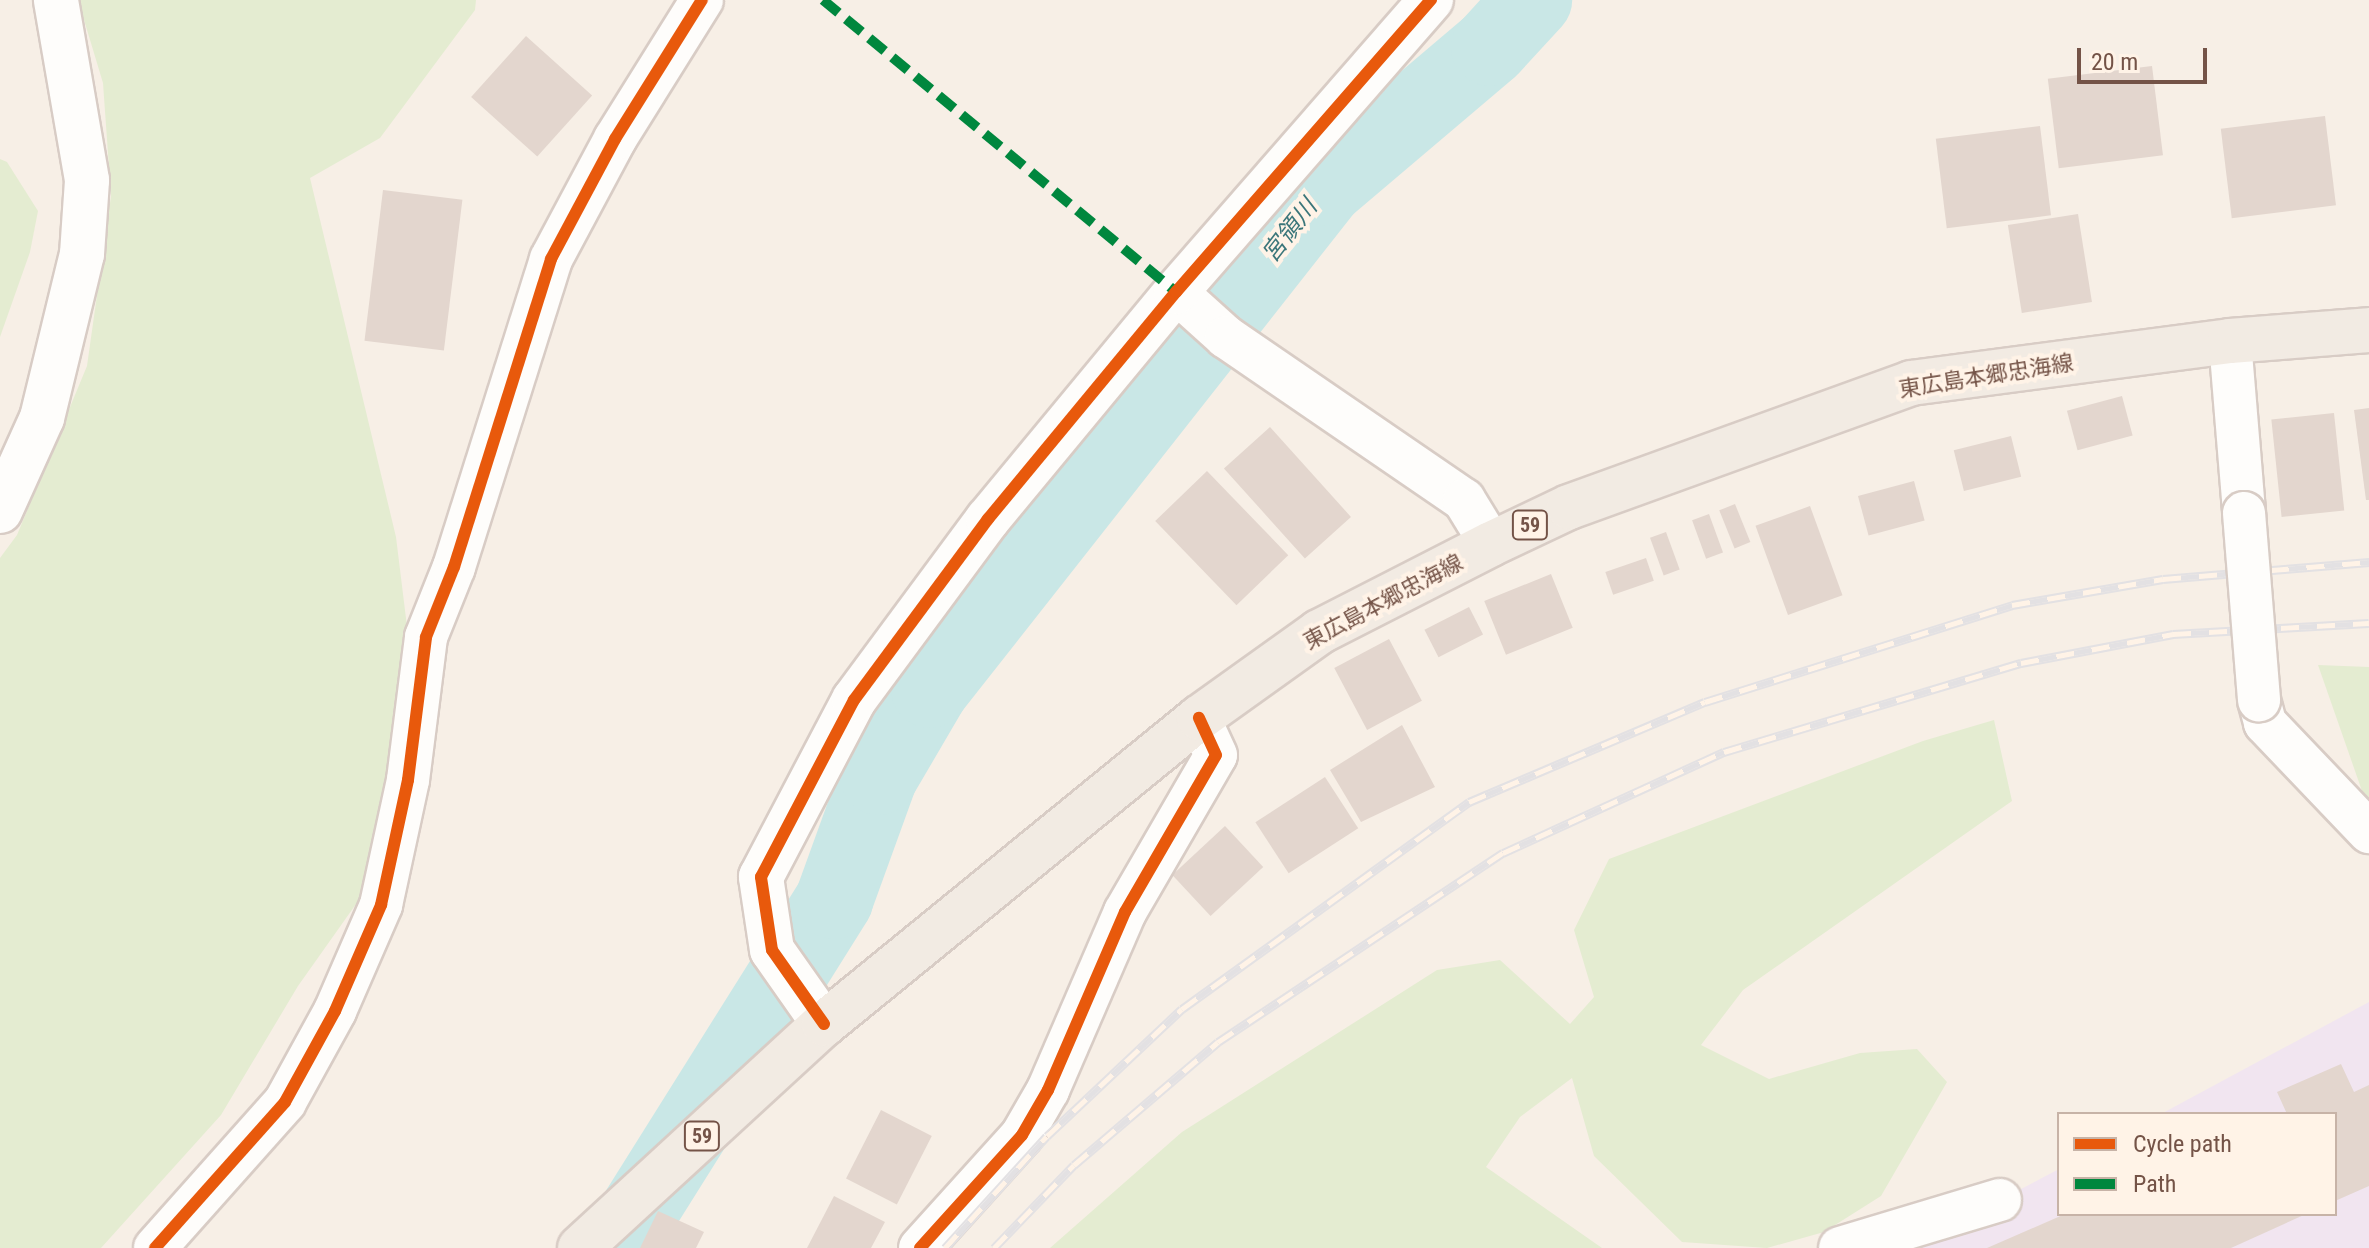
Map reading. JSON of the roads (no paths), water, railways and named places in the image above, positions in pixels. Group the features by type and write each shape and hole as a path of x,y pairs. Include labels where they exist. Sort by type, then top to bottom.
{"main road":[{"name":"東広島本郷忠海線","path":"580,1248 824,1024 1199,718 1319,632 1569,507 1911,383 2230,341 2369,330"}],"street":[{"path":"0,511 42,418 82,254 87,180 56,0"},
{"path":"155,1248 285,1102 335,1011 381,905 408,780 426,637 454,567 551,259 615,139 702,0"},
{"path":"824,1024 772,950 761,877 854,700 988,519 1201,315 1431,0"},
{"path":"1201,315 1464,500 1491,544"},
{"path":"2230,341 2259,700 2265,723 2369,832"},
{"path":"920,1248 1022,1135 1048,1090 1125,912 1216,755 1199,718"},
{"path":"1840,1248 2000,1200"}],"waterway":[{"name":"宮領川","path":"616,1248 834,900 879,776 930,689 1325,187 1490,47 1533,0"}],"railway":[{"path":"945,1248 1047,1136 1182,1009 1469,802 1705,702 2012,605 2163,579 2369,562"},
{"path":"994,1248 1074,1165 1218,1042 1503,853 1724,752 2021,663 2173,634 2369,623"}]}
